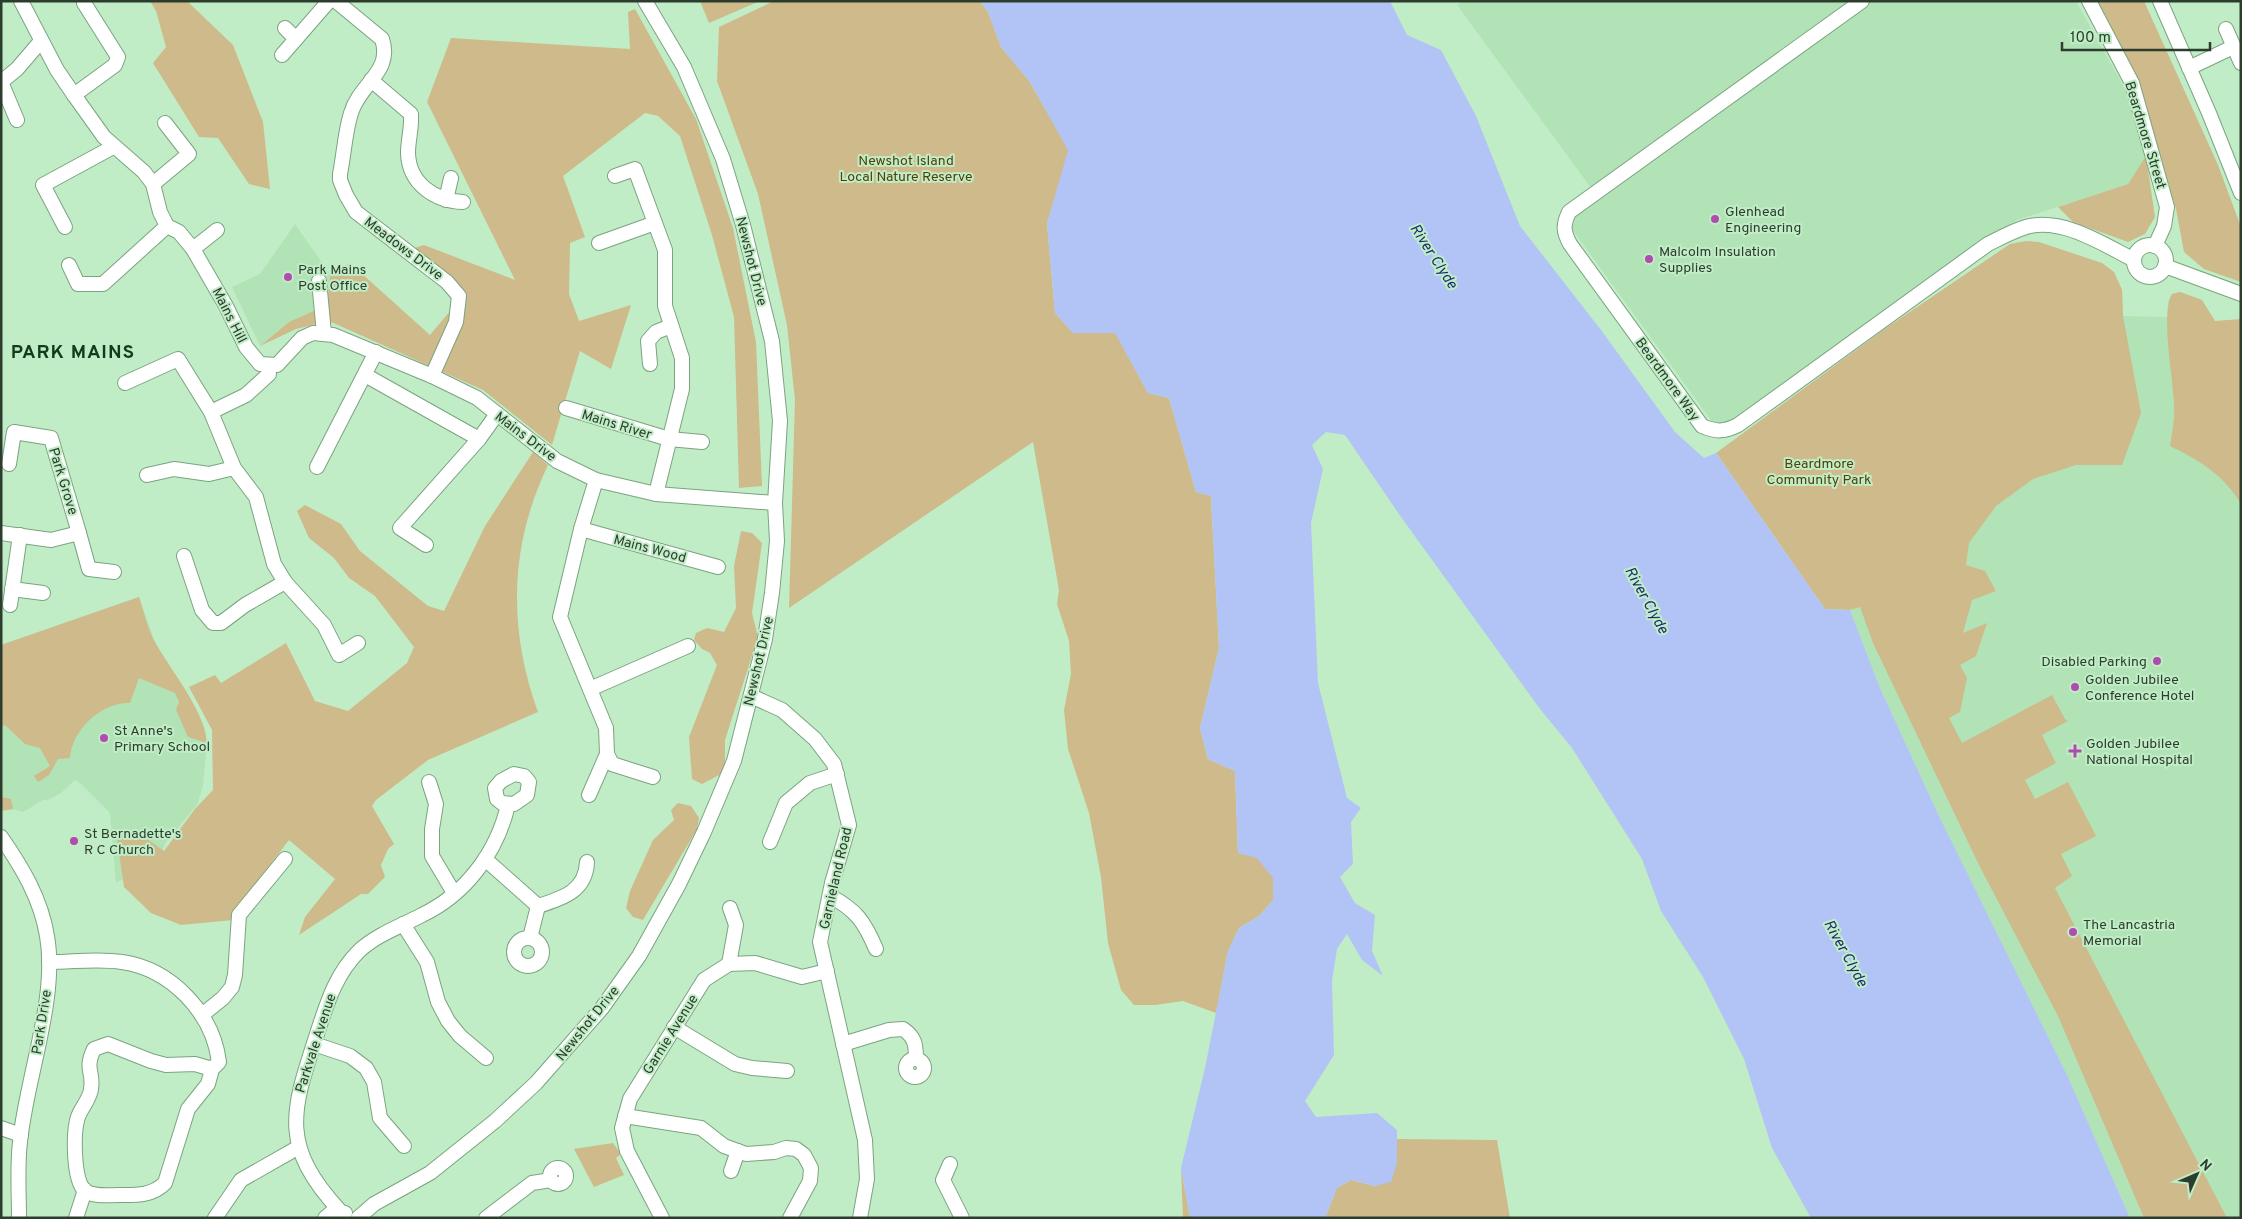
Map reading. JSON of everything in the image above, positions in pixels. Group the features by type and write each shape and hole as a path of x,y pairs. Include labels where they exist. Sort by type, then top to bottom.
{"street":[{"name":"Mains Hill","path":"21,1 41,41 74,95 114,147 144,172 153,184 160,212 167,226 179,232 192,249 226,306 254,360 260,364 273,366"},
{"path":"282,55 329,1"},
{"name":"Meadows Drive","path":"336,1 382,38 385,58 382,68 362,89 351,112 340,180 356,212 447,282 459,296 456,322 432,376"},
{"name":"Newshot Drive","path":"324,1218 332,1212 345,1214 374,1204 430,1173 495,1121 536,1083 602,1008 639,956 679,884 704,832 734,761 766,639 772,593 776,541 774,503 780,421 772,341 743,225 723,159 701,104 678,57 646,1"},
{"name":"Beardmore Way","path":"1862,1 1569,212 1564,222 1564,233 1570,244 1702,426 1713,431 1721,431 1738,425 1988,244 2028,226 2049,225 2069,229 2134,260"},
{"name":"Beardmore Street","path":"2089,1 2132,83 2167,207 2164,226 2155,246"},
{"path":"2160,1 2240,188"},
{"path":"74,95 115,64 118,58 84,3"},
{"path":"285,28 296,39"},
{"path":"2226,29 2241,63"},
{"path":"17,120 1,82 17,69 41,41"},
{"path":"2189,68 2233,47"},
{"path":"371,80 410,114 412,125 408,153 411,168 423,187 446,200 463,202"},
{"path":"153,184 189,154 165,123"},
{"path":"65,227 43,185 114,147"},
{"name":"Mains River","path":"615,176 635,169 665,250 665,306 682,358 682,389 656,494"},
{"path":"446,200 451,178"},
{"path":"599,243 655,223"},
{"path":"69,265 78,284 103,284 167,226"},
{"path":"192,249 217,230"},
{"path":"2155,246 2165,256 2165,266 2158,274 2148,277 2139,272 2134,260 2141,248 2155,246"},
{"path":"2165,266 2241,294"},
{"path":"211,412 246,395 269,374 273,366 302,338 313,333 324,333 319,281"},
{"path":"650,364 648,341 656,332 671,326"},
{"name":"Mains Drive","path":"324,333 376,352 477,398 557,461 596,480 656,494 774,503"},
{"path":"317,467 376,352"},
{"path":"125,383 178,359 211,412 234,468 256,497 272,557 285,582 324,625 338,655 358,643"},
{"path":"365,374 479,439"},
{"name":"Mains River","path":"566,408 669,439 702,442"},
{"path":"426,545 400,528 479,439 497,414"},
{"name":"Park Grove","path":"9,464 14,432 51,438 89,569 114,572"},
{"path":"147,475 174,469 209,474 234,468"},
{"path":"589,795 606,754 606,728 560,617 581,529 596,480"},
{"name":"Mains Wood","path":"581,529 718,567"},
{"name":"Park Grove","path":"1,533 51,540 79,533"},
{"path":"10,606 20,536"},
{"path":"184,556 202,610 213,623 221,623 245,605 285,582"},
{"path":"12,590 43,593"},
{"path":"590,690 688,646"},
{"name":"Garnieland Road","path":"751,696 782,710 815,739 834,764 849,824 820,942 865,1140 867,1179 860,1218"},
{"path":"606,754 612,764 653,777"},
{"path":"770,842 786,803 810,784 837,774"},
{"path":"429,782 436,804 432,829 432,856 454,894"},
{"name":"Parkvale Avenue","path":"324,1218 321,1191 300,1147 296,1122 297,1100 328,998 344,968 370,942 436,908 480,869 504,821 508,805"},
{"name":"Park Drive","path":"1,837 26,873 47,936 49,962 44,1009 21,1135 19,1218"},
{"path":"202,1015 223,998 232,986 235,975 239,915 285,859"},
{"path":"485,859 538,906"},
{"path":"538,906 559,899 576,888 586,876 588,862"},
{"path":"830,896 850,907 860,918 865,924 876,949"},
{"path":"530,938 538,906"},
{"path":"730,908 736,925 729,964 755,963 802,977 827,971"},
{"path":"403,924 427,962 438,1002 448,1021 460,1036 486,1058"},
{"path":"49,962 122,962 152,971 177,988 202,1015 217,1046 219,1062 212,1069 208,1084 188,1109 165,1183 157,1191 137,1196 95,1195 85,1190 78,1179 76,1130 78,1117 91,1089 88,1062 94,1049 108,1044 166,1065 195,1064 212,1069"},
{"name":"Garnie Avenue","path":"662,1218 627,1151 622,1128 625,1116 630,1098 704,980 729,964"},
{"path":"674,1027 735,1064 752,1068 787,1071"},
{"path":"843,1044 889,1030 903,1029 910,1034 916,1043 916,1059"},
{"path":"314,1044 350,1056 366,1068 374,1082 380,1118 404,1146"},
{"path":"625,1116 701,1128 724,1146 746,1154 774,1152 786,1148 796,1149 804,1155 811,1168 810,1181 790,1218"},
{"path":"1,1128 21,1135"},
{"path":"215,1218 242,1180 300,1147"},
{"path":"731,1171 738,1151"},
{"path":"950,1164 943,1180 962,1218"},
{"path":"486,1218 532,1183 551,1180"},
{"path":"76,1218 85,1190"},
{"name":"Parkvale Avenue","path":"321,1191 345,1214"},
{"name":"Newshot Drive","path":"358,1218 374,1204"}],"shaded area":[{"path":"1464,1 2076,1 2125,89 2146,156 2128,184 2017,220 1721,434 1569,225 1591,188 1457,5"},
{"path":"295,224 330,274 327,305 289,322 260,346 232,287 260,274"},
{"name":"Golden Jubilee National Hospital","path":"2102,263 2114,272 2122,290 2123,316 2167,317 2168,301 2172,294 2180,292 2202,300 2241,435 2241,1218 2130,1218 2068,1077 1938,814 1880,688 1850,610 1870,602"},
{"name":"St Anne's Primary School","path":"139,597 155,642 205,728 207,743 203,786 197,805 165,843 160,858 116,883 110,813 75,780 61,793 46,801 45,799 23,812 13,809 1,811 1,645"}],"green space":[{"path":"150,1 187,1 233,45 263,122 270,189 249,184 218,138 199,137 153,63 166,47 156,11"},
{"path":"700,1 760,1 709,23"},
{"name":"Newshot Island Local Nature Reserve","path":"774,1 980,1 988,12 1001,47 1030,82 1069,151 1047,224 1055,313 1073,333 1115,332 1148,393 1169,398 1196,492 1211,496 1219,648 1200,728 1208,759 1235,771 1238,853 1257,857 1274,878 1273,900 1259,916 1239,928 1228,951 1216,1013 1183,1001 1155,1005 1134,1005 1121,990 1108,943 1101,877 1089,813 1068,749 1064,710 1071,674 1069,641 1057,604 1059,590 1033,442 789,608 795,400 787,325 758,194 717,81 719,27"},
{"path":"2094,1 2144,1 2218,165 2241,227 2241,282 2204,269 2184,252 2176,209 2136,79"},
{"path":"635,9 696,119 733,228 756,342 762,486 739,488 734,317 712,235 680,136 658,116 645,113 563,176 585,237 570,243 569,294 579,321 631,305 611,369 580,351 552,445 483,390 329,321 296,329 260,346 289,322 327,305 330,274 350,263 430,335 466,292 414,248 424,245 515,280 427,102 451,38 630,49 628,12"},
{"path":"2146,156 2155,217 2145,234 2128,242 2073,222 2058,207 2128,184"},
{"name":"Beardmore Community Park","path":"2026,241 2039,242 2102,263 2114,272 2122,290 2123,316 2141,413 2122,465 2076,465 2033,479 1996,506 1969,543 1966,565 1985,571 1996,591 1972,600 1963,633 1987,623 1976,656 1960,665 1967,678 1960,712 1949,718 1962,743 2052,695 2065,719 2068,721 2042,735 2056,763 2025,780 2035,799 2068,782 2096,836 2061,854 2072,876 2055,888 2227,1218 2144,1218 2058,1016 1979,865 1873,643 1860,607 1850,610 1825,609 1716,453 1886,328 2010,244"},
{"path":"2180,292 2202,300 2215,321 2241,319 2241,504 2227,485 2210,469 2170,446 2174,412 2167,317 2172,294"},
{"path":"533,452 548,465 535,495 526,526 517,588 521,650 538,712 428,760 376,800 372,806 394,844 388,849 381,865 385,877 368,894 361,894 299,935 305,917 335,879 289,840 237,908 233,920 181,925 151,913 124,887 116,832 140,834 164,851 195,809 213,790 212,730 189,687 215,675 221,683 286,643 315,701 348,711 407,663 414,647 375,596 349,578 334,558 309,538 297,511 305,505 341,524 360,551 428,606 444,611 485,526"},
{"path":"741,531 752,533 762,543 752,613 758,637 725,740 725,772 702,784 692,779 689,737 717,665 710,653 702,649 694,640 696,633 707,628 724,632 736,608 734,566"},
{"path":"139,597 153,639 194,705 205,730 207,743 188,737 176,710 179,702 175,693 139,678 130,703 109,707 90,720 76,737 70,758 58,759 49,775 38,782 34,776 50,766 40,748 25,744 5,725 1,727 1,645"},
{"path":"1,797 11,799 13,809 1,811"},
{"path":"678,803 691,806 699,818 697,829 643,920 633,917 626,908 630,891 653,840 674,820 671,810"},
{"path":"1397,1139 1497,1140 1510,1218 1325,1218 1337,1188 1351,1180 1375,1186 1397,1163"},
{"path":"613,1143 621,1154 616,1158 624,1175 594,1187 574,1149"},
{"path":"1181,1168 1190,1218 1183,1218"}],"water":[{"name":"River Clyde","path":"980,1 1390,1 1407,35 1441,50 1476,116 1520,226 1601,330 1675,432 1704,458 1716,453 1825,609 1850,610 1880,688 1938,814 2068,1077 2130,1218 1811,1218 1772,1148 1744,1059 1703,977 1661,911 1642,859 1572,748 1540,709 1401,517 1345,435 1326,432 1312,445 1323,469 1311,523 1318,683 1347,798 1361,808 1351,822 1353,864 1340,877 1355,903 1375,915 1372,951 1383,976 1362,960 1347,934 1337,949 1332,981 1334,1055 1305,1101 1316,1117 1377,1113 1397,1130 1397,1163 1391,1182 1375,1186 1351,1180 1337,1188 1325,1218 1190,1218 1181,1168 1205,1068 1228,951 1239,928 1259,916 1273,900 1273,878 1257,858 1238,853 1235,771 1208,759 1200,728 1219,648 1211,496 1196,492 1169,398 1148,393 1115,333 1073,333 1055,313 1047,224 1068,150 1030,82 1001,47 988,12"}],"place":[{"name":"Glenhead Engineering","path":"1715,219"},
{"name":"Malcolm Insulation Supplies","path":"1649,259"},
{"name":"Park Mains Post Office","path":"288,277"},
{"name":"Disabled Parking","path":"2157,661"},
{"name":"Golden Jubilee Conference Hotel","path":"2075,687"},
{"name":"St Anne's Primary School","path":"104,738"},
{"name":"Golden Jubilee National Hospital","path":"2075,751"},
{"name":"St Bernadette's R C Church","path":"74,841"},
{"name":"The Lancastria Memorial","path":"2073,932"}],"district":[{"name":"PARK MAINS","path":"73,351"}]}
